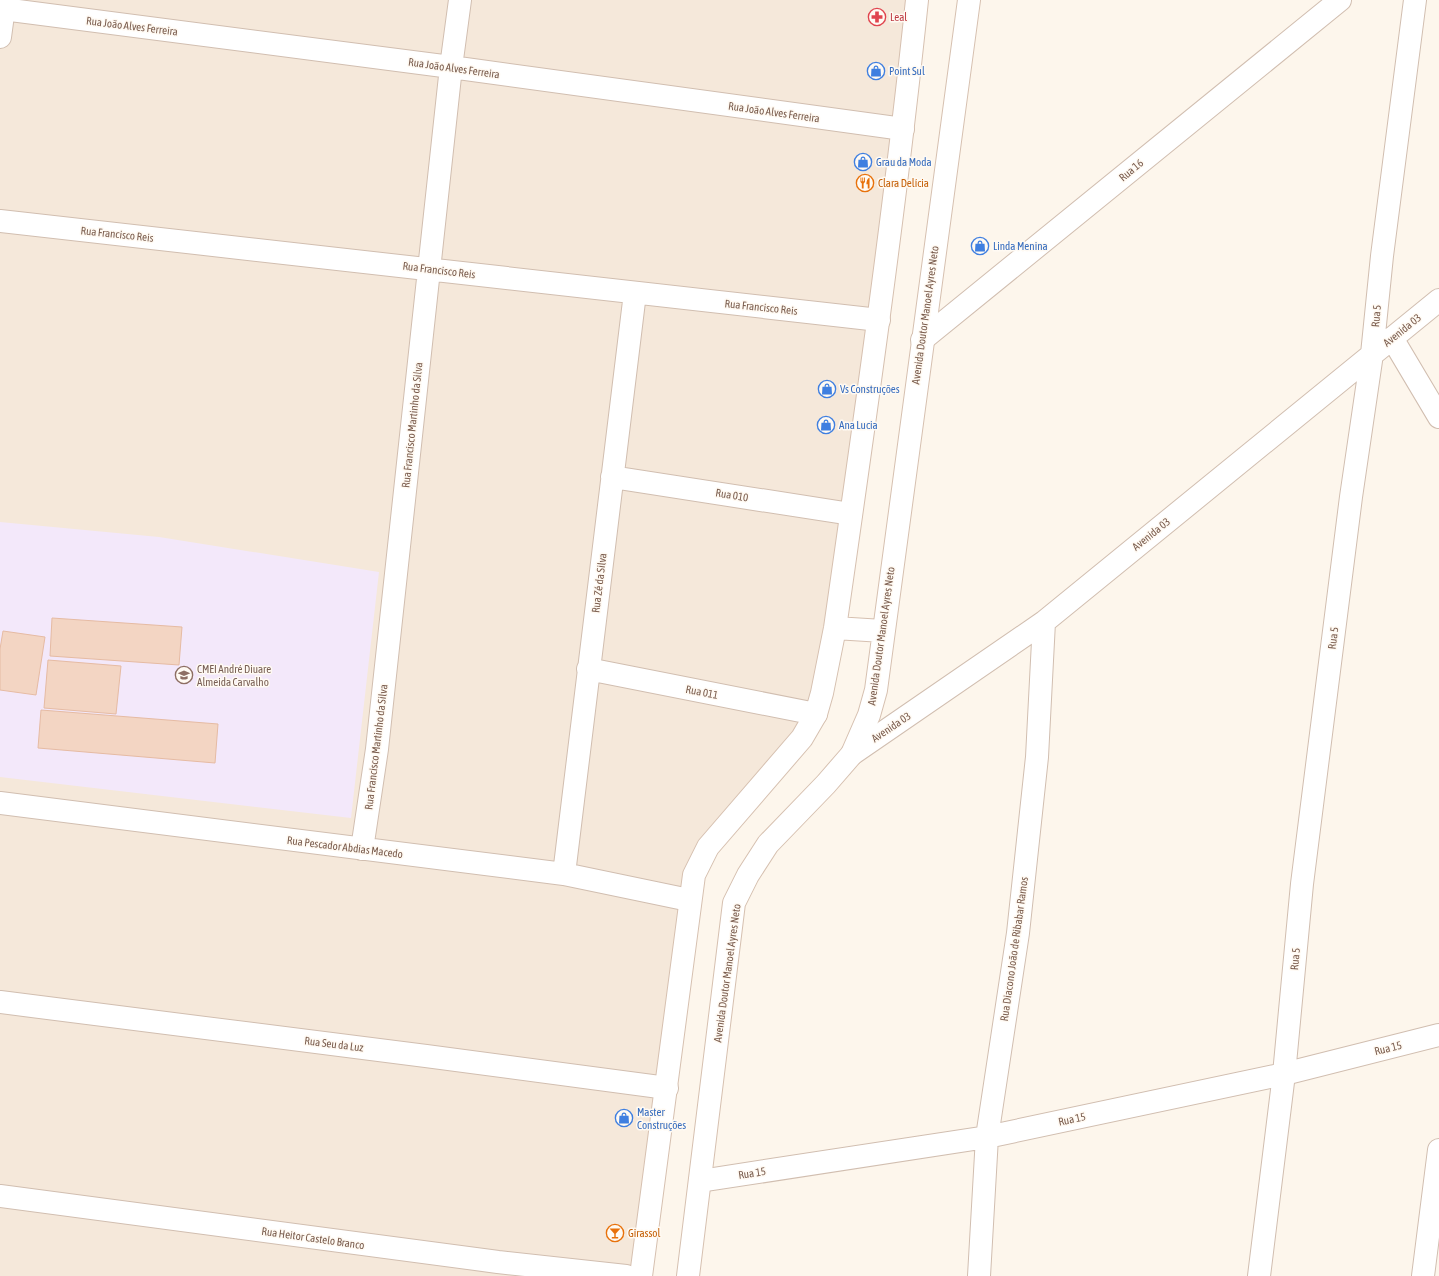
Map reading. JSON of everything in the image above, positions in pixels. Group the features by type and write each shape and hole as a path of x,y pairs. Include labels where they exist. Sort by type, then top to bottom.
{"street":[{"name":"Rua Francisco Martinho da Silva","path":"362,849 377,749 451,67 460,0"},
{"path":"641,1276 667,1088 689,900 694,875 708,847 802,738 816,714 822,693 835,628 879,320 903,129 917,0"},
{"name":"Avenida Doutor Manoel Ayres Neto","path":"688,1276 734,903 748,875 768,844 826,784 852,754 869,715 876,690 969,0"},
{"name":"Rua 16","path":"922,340 1079,214 1184,125 1340,0"},
{"name":"Rua 5","path":"1259,1276 1284,1074 1302,884 1351,497 1372,354 1382,256 1415,0"},
{"name":"Rua João Alves Ferreira","path":"4,4 903,129"},
{"path":"0,37 4,4"},
{"name":"Rua Francisco Reis","path":"0,221 430,268 634,293 879,320"},
{"name":"Rua Zé da Silva","path":"564,874 634,293"},
{"name":"Avenida 03","path":"852,754 1044,622 1439,300"},
{"path":"1392,338 1439,417"},
{"name":"Rua 010","path":"612,477 851,514"},
{"name":"Rua Diacono João de Ribabar Ramos","path":"979,1276 987,1137 1018,933 1037,765 1044,622"},
{"path":"835,628 883,631"},
{"name":"Rua 011","path":"588,669 816,714"},
{"name":"Rua Pescador Abdias Macedo","path":"0,802 564,874 689,900"},
{"name":"Rua Seu da Luz","path":"0,1002 667,1088"},
{"name":"Rua 15","path":"700,1181 987,1137 1284,1074 1439,1035"},
{"path":"1423,1276 1439,1150"},
{"name":"Rua Heitor Castelo Branco","path":"0,1196 498,1262 626,1276"}],"shaded area":[{"path":"0,0 917,0 822,693 708,847 642,1276 0,1276"},
{"name":"CMEI André Diuare Almeida Carvalho","path":"0,522 159,537 379,572 351,818 0,777"}],"building":[{"path":"52,618 182,627 179,665 50,656"},
{"path":"3,631 45,637 36,695 0,690 0,649"},
{"path":"48,660 121,666 116,714 44,708"},
{"path":"41,710 218,724 215,763 38,748"}],"place":[{"name":"Leal","path":"877,17"},
{"name":"Point Sul","path":"876,71"},
{"name":"Grau da Moda","path":"863,162"},
{"name":"Clara Delícia","path":"865,183"},
{"name":"Linda Menina","path":"980,246"},
{"name":"Vs Construções","path":"827,389"},
{"name":"Ana Lucia","path":"826,425"},
{"name":"CMEI André Diuare Almeida Carvalho","path":"184,675"},
{"name":"Master Construções","path":"624,1118"},
{"name":"Girassol","path":"615,1233"}]}
